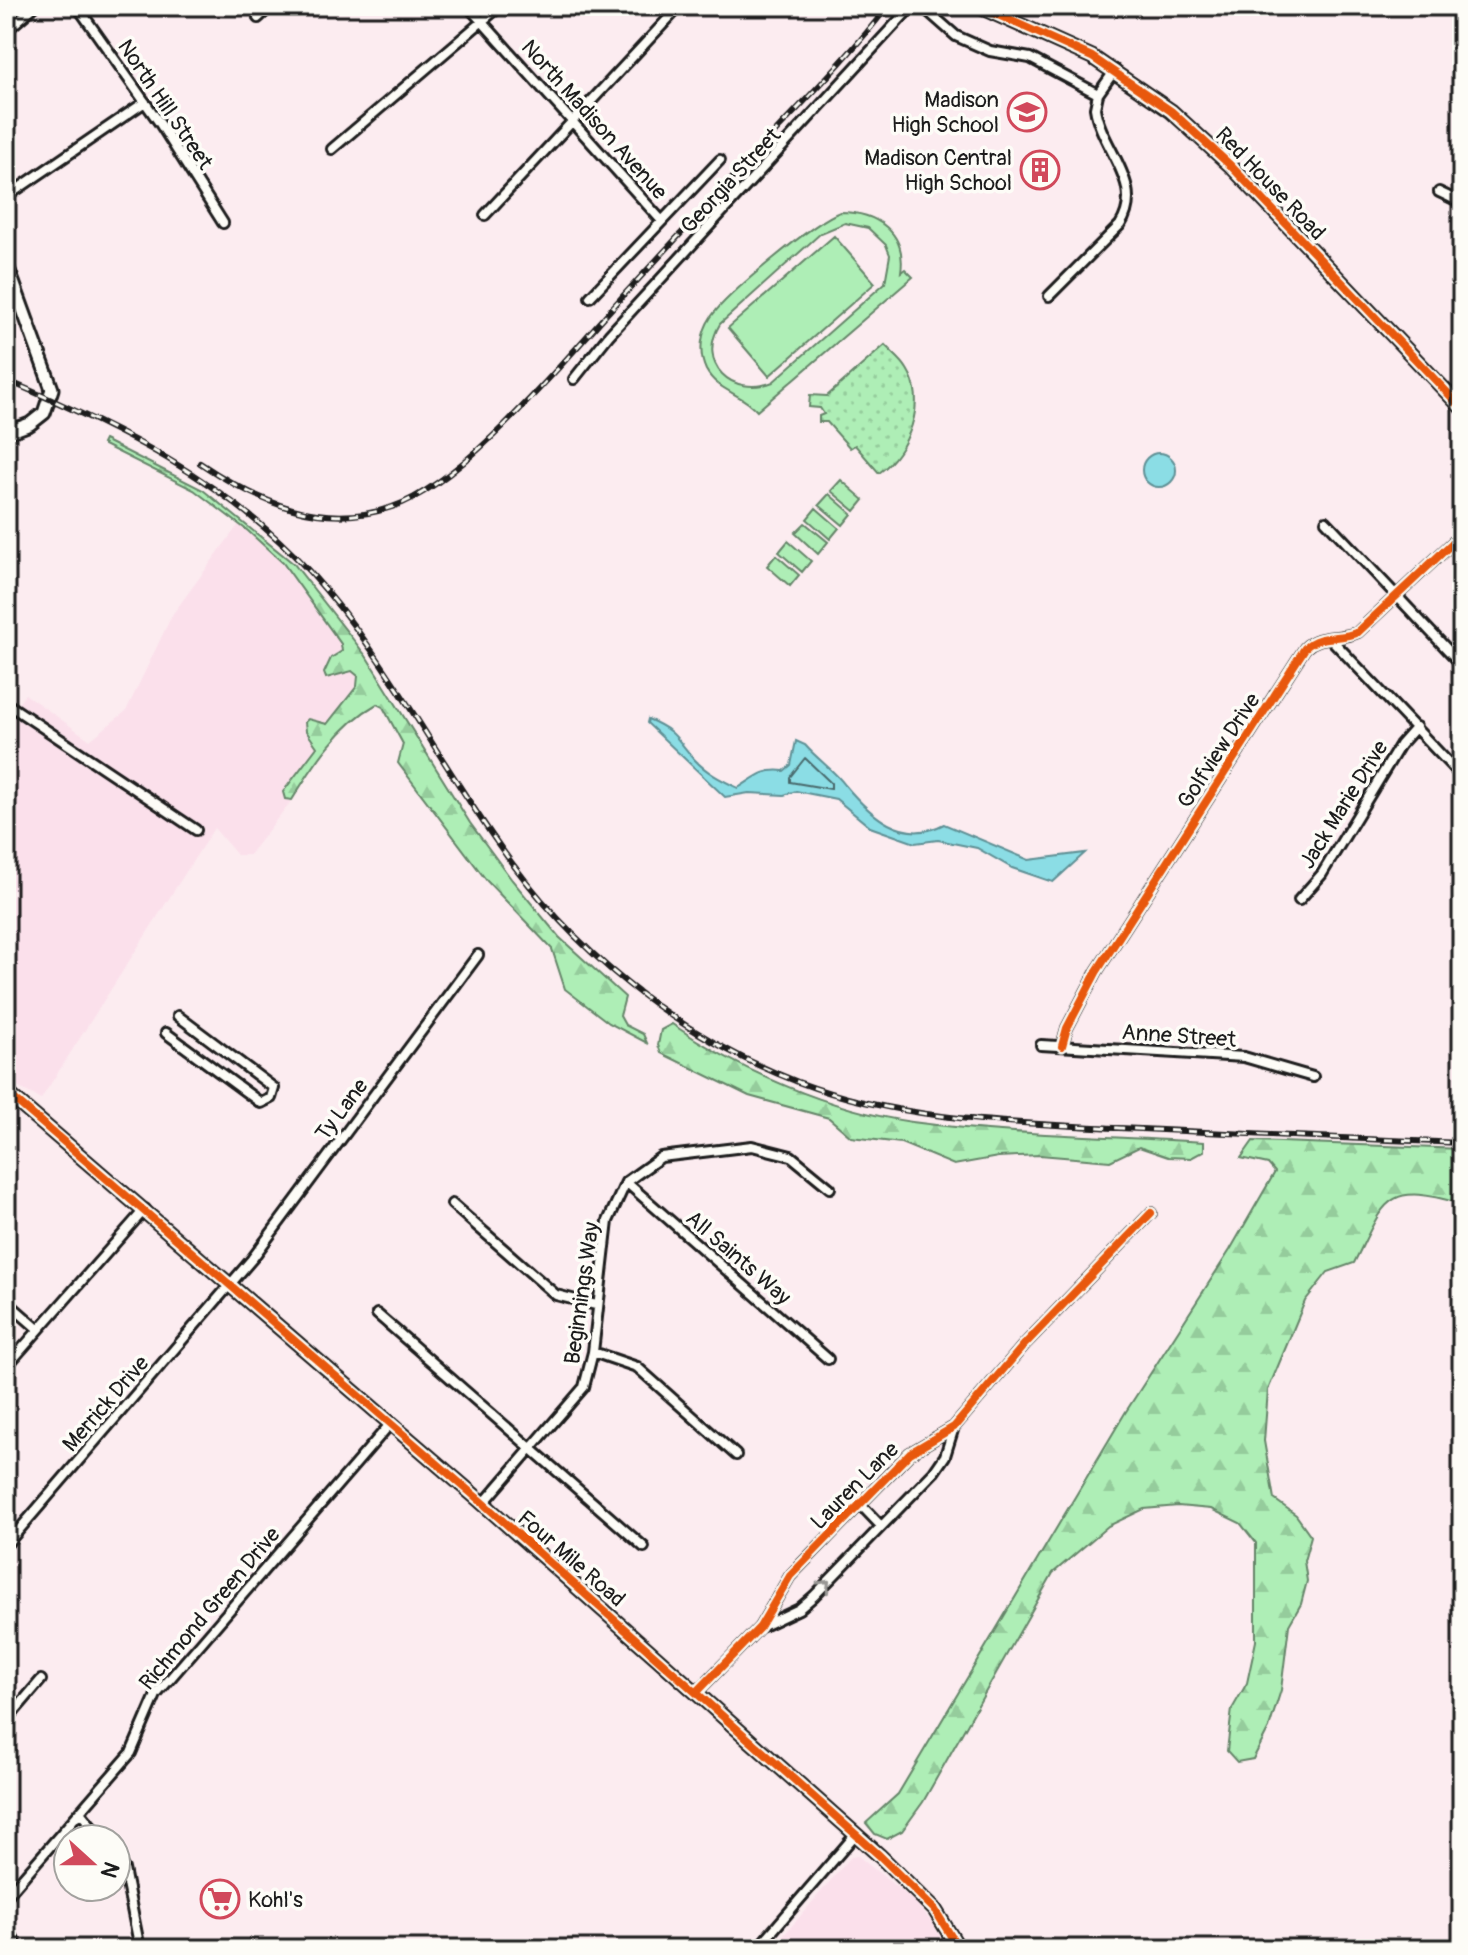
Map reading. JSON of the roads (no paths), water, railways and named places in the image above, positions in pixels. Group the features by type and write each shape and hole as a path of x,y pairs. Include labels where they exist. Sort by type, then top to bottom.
{"street":[{"path":"6,31 35,6"},
{"name":"North Hill Street","path":"77,6 145,102 223,223"},
{"path":"258,18 271,6"},
{"name":"North Madison Avenue","path":"468,6 662,221"},
{"path":"332,149 500,6"},
{"path":"485,215 680,6"},
{"name":"Georgia Street","path":"574,379 609,335 912,6"},
{"path":"922,6 956,36 990,51 1030,58 1098,94"},
{"name":"Red House Road","path":"978,6 1068,45 1115,70 1171,111 1221,156 1462,408"},
{"path":"1049,296 1120,225 1129,204 1125,180 1096,117 1098,94 1115,70"},
{"path":"6,197 145,102"},
{"path":"590,297 720,160"},
{"path":"1439,192 1462,203"},
{"path":"6,263 52,389 44,413 30,424 6,433"},
{"path":"1326,521 1462,665"},
{"name":"Golfview Drive","path":"1062,1046 1067,1028 1097,971 1299,656 1311,642 1358,632 1462,534"},
{"path":"1329,637 1462,777"},
{"path":"6,703 196,830"},
{"name":"Jack Marie Drive","path":"1299,900 1322,874 1400,745 1416,727"},
{"name":"Ty Lane","path":"232,1284 478,955"},
{"path":"166,1033 261,1103 271,1098 274,1088 178,1016"},
{"name":"Anne Street","path":"1041,1045 1244,1057 1313,1077"},
{"name":"Four Mile Road","path":"6,1092 232,1284 856,1834 923,1896 959,1949"},
{"name":"Beginnings Way","path":"483,1504 584,1387 593,1352 608,1221 626,1182 661,1157 752,1146 791,1156 830,1188"},
{"name":"All Saints Way","path":"626,1182 828,1359"},
{"path":"452,1204 556,1295 596,1305"},
{"path":"6,1367 145,1209"},
{"name":"Lauren Lane","path":"697,1692 760,1627 790,1576 910,1453 954,1427 1024,1345 1151,1213"},
{"name":"Merrick Drive","path":"6,1545 232,1284"},
{"path":"6,1301 38,1329"},
{"path":"377,1314 644,1547"},
{"path":"593,1352 637,1367 736,1455"},
{"name":"Richmond Green Drive","path":"6,1897 131,1753 156,1695 391,1423"},
{"name":"Lauren Lane","path":"760,1627 799,1609 814,1596 934,1472 945,1456 954,1427"},
{"name":"Lauren Lane","path":"860,1504 881,1526"},
{"path":"6,1721 41,1680"},
{"path":"80,1812 89,1823"},
{"path":"757,1949 856,1834"},
{"path":"131,1903 140,1949"},
{"path":"6,1925 19,1949"}],"water":[{"path":"1159,453 1171,458 1176,470 1171,482 1159,487 1147,482 1142,470 1147,458"},
{"path":"648,719 671,732 705,769 738,788 764,772 784,771 791,765 796,741 805,745 865,807 888,824 915,831 944,824 1029,860 1085,853 1053,882 1012,868 977,848 938,840 915,843 870,827 836,799 796,791 784,795 749,793 725,797 647,723"}],"railway":[{"path":"200,463 245,490 292,509 316,514 366,514 392,507 422,493 454,470 521,408 835,68 888,6"},
{"path":"6,380 88,417 168,459 242,509 277,539 309,571 360,634 523,878 590,951 667,1013 708,1039 798,1082 837,1095 876,1105 957,1118 1462,1143"}],"place":[{"name":"Madison High School","path":"1027,112"},
{"name":"Madison Central High School","path":"1040,170"},
{"name":"Kohl's","path":"220,1899"}]}
